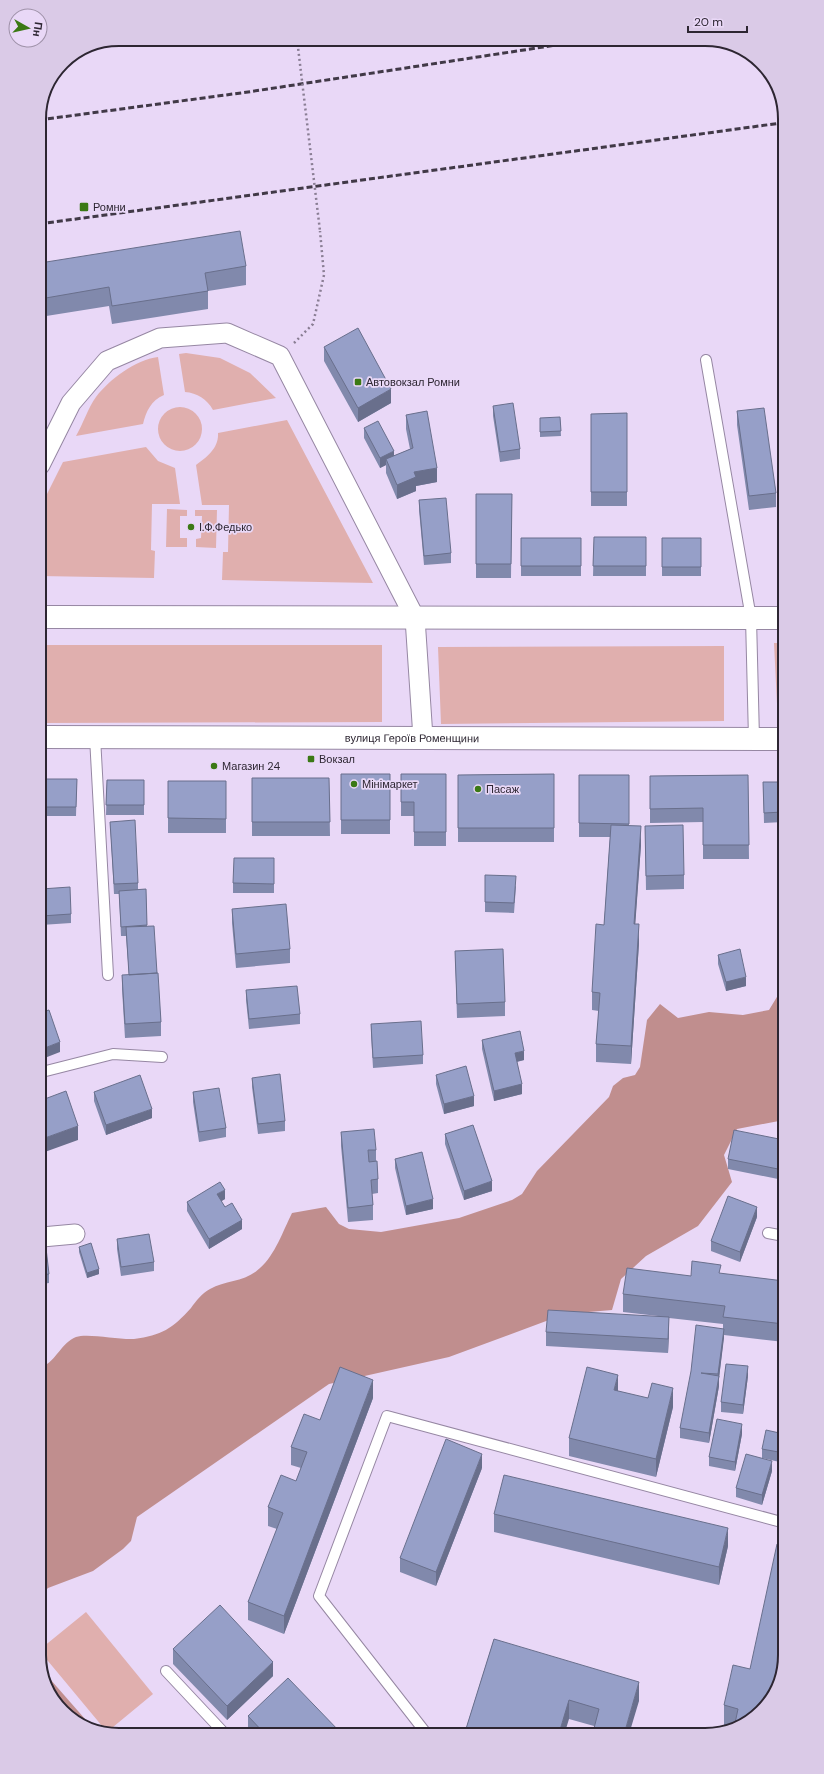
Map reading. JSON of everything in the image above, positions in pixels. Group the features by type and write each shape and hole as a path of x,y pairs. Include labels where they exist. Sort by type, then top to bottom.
{"street":[{"path":"46,453 72,403 107,360 160,338 227,333 280,356 415,618 423,738"},
{"path":"46,617 778,618"},
{"name":"вулиця Героїв Роменщини","path":"46,737 778,739"},
{"path":"46,1237 75,1234"}],"lane":[{"path":"706,360 751,618 754,738"},
{"path":"95,737 108,975"},
{"path":"46,1071 113,1054 162,1057"},
{"path":"768,1233 778,1235"},
{"path":"422,1728 319,1596 387,1416 778,1521"},
{"path":"166,1671 219,1728"}],"path":[{"path":"280,356 313,324 324,275 298,46"}],"shaded area":[{"path":"186,353 220,358 250,373 276,398 213,410 201,397 185,392 179,354"},
{"path":"158,357 164,395 152,403 143,424 76,436 93,401 108,384 132,366"},
{"path":"176,407 184,407 196,413 202,425 202,433 196,445 184,451 176,451 164,445 158,433 158,425 164,413"},
{"path":"287,420 373,583 222,580 223,552 228,552 229,505 202,505 196,465 212,452 217,443 218,433"},
{"path":"146,447 158,461 175,468 180,504 152,504 151,550 155,551 154,578 46,576 46,496 63,462"},
{"path":"167,509 187,510 187,516 180,516 180,538 187,538 187,547 166,547"},
{"path":"195,510 217,510 216,548 196,547 196,539 201,538 202,516 195,516"},
{"path":"774,643 778,643 778,724"},
{"path":"46,645 382,645 382,722 46,723"},
{"path":"724,646 724,721 441,724 438,647"},
{"path":"778,995 778,1121 737,1129 724,1155 732,1182 698,1226 646,1256 621,1279 612,1310 565,1314 449,1357 329,1384 137,1517 131,1541 123,1549 93,1571 46,1590 46,1365 52,1360 66,1343 76,1337 81,1336 134,1339 166,1330 178,1321 191,1308 199,1297 207,1291 216,1286 249,1276 260,1268 274,1250 292,1213 326,1207 339,1224 349,1229 381,1232 459,1218 512,1200 522,1194 537,1171 609,1097 613,1086 623,1078 635,1075 640,1067 647,1020 660,1004 678,1018 709,1012 743,1015 769,1010"},
{"path":"86,1612 153,1694 112,1728 102,1726 46,1659 46,1645"},
{"path":"51,1680 85,1719 67,1707 58,1695"}],"building":[{"path":"240,231 246,266 205,273 208,291 112,306 109,287 46,298 46,262"},
{"name":"Автовокзал Ромни","path":"358,328 391,389 358,408 324,347"},
{"path":"513,403 520,449 500,452 493,406"},
{"path":"764,408 776,493 749,496 737,411"},
{"path":"427,411 437,468 414,472 416,477 397,485 386,459 413,448 406,415"},
{"path":"627,413 627,492 591,492 591,414"},
{"path":"560,417 561,431 540,432 540,418"},
{"path":"378,421 394,451 380,458 364,428"},
{"path":"476,494 512,494 511,564 476,564"},
{"path":"446,498 451,553 424,556 419,500"},
{"path":"594,537 646,537 646,566 593,566"},
{"path":"521,538 581,538 581,566 521,566"},
{"path":"662,538 701,538 701,567 662,567"},
{"path":"341,774 390,774 390,820 341,820"},
{"path":"401,774 446,774 446,832 414,832 414,802 401,802"},
{"path":"554,774 554,828 458,828 458,775"},
{"path":"579,775 629,775 629,824 579,823"},
{"path":"748,775 749,845 703,845 703,808 650,809 650,776"},
{"path":"252,778 329,778 330,822 252,822"},
{"path":"46,779 77,779 76,807 46,807"},
{"path":"107,780 144,780 144,805 106,805"},
{"path":"168,781 226,781 226,819 168,818"},
{"path":"763,782 778,782 778,812 764,813"},
{"path":"135,820 138,883 114,884 110,822"},
{"path":"611,825 641,826 634,924 639,924 631,1046 596,1044 600,993 592,992 596,924 604,925"},
{"path":"683,825 684,875 646,876 645,826"},
{"path":"234,858 274,858 274,884 233,883"},
{"path":"485,875 516,876 514,903 485,902"},
{"path":"70,887 71,914 46,916 46,889"},
{"path":"146,889 147,925 121,927 119,891"},
{"path":"286,904 290,949 236,954 232,909"},
{"path":"154,926 157,973 129,975 126,927"},
{"path":"503,949 505,1002 457,1004 455,951"},
{"path":"740,949 746,977 726,982 718,955"},
{"path":"158,973 161,1022 125,1024 122,975"},
{"path":"297,986 300,1014 249,1019 246,990"},
{"path":"49,1010 60,1042 46,1047 46,1011"},
{"path":"421,1021 423,1055 373,1058 371,1024"},
{"path":"520,1031 524,1051 515,1053 522,1084 494,1091 482,1040"},
{"path":"466,1066 474,1096 444,1104 436,1075"},
{"path":"280,1074 285,1121 258,1124 252,1078"},
{"path":"140,1075 152,1109 106,1125 94,1092"},
{"path":"219,1088 226,1128 199,1132 193,1092"},
{"path":"66,1091 78,1126 46,1138 46,1098"},
{"path":"473,1125 492,1181 464,1191 445,1134"},
{"path":"374,1129 376,1150 368,1150 369,1162 377,1161 378,1179 371,1180 373,1205 348,1208 341,1132"},
{"path":"734,1130 778,1139 778,1169 728,1159"},
{"path":"422,1152 433,1199 406,1206 395,1159"},
{"path":"220,1182 225,1190 217,1194 225,1207 232,1203 242,1220 209,1239 187,1202"},
{"path":"728,1196 757,1207 740,1252 711,1241"},
{"path":"149,1234 154,1262 121,1267 117,1239"},
{"path":"91,1243 99,1269 87,1273 79,1247"},
{"path":"46,1248 49,1274 46,1274"},
{"path":"692,1261 721,1265 719,1273 778,1280 778,1323 723,1317 725,1306 623,1294 627,1268 691,1276"},
{"path":"548,1310 669,1317 668,1339 546,1332"},
{"path":"696,1325 724,1329 718,1374 701,1373 719,1376 709,1433 680,1428 691,1371"},
{"path":"726,1364 748,1366 743,1405 721,1402"},
{"path":"340,1367 373,1380 284,1616 248,1602 283,1513 268,1507 281,1475 296,1481 307,1452 291,1447 304,1414 320,1420"},
{"path":"587,1367 618,1375 614,1390 648,1398 652,1383 673,1388 656,1459 569,1438"},
{"path":"717,1419 742,1424 735,1462 709,1457"},
{"path":"766,1430 778,1433 778,1452 762,1449"},
{"path":"446,1439 482,1454 436,1572 400,1558"},
{"path":"746,1454 772,1461 762,1495 736,1488"},
{"path":"504,1475 728,1528 719,1567 494,1514"},
{"path":"777,1544 778,1655 776,1674 768,1691 757,1707 736,1721 738,1709 724,1705 733,1665 750,1669"},
{"path":"220,1605 273,1662 227,1706 173,1649"},
{"path":"494,1639 639,1682 626,1728 594,1728 599,1709 569,1700 561,1728 466,1728"},
{"path":"288,1678 336,1728 259,1728 248,1716"}],"railway":[{"path":"46,119 248,92 550,46"},
{"path":"46,223 778,123"}],"place":[{"name":"Ромни","path":"84,207"},
{"name":"Автовокзал Ромни","path":"358,382"},
{"name":"І.Ф.Федько","path":"191,527"},
{"name":"Вокзал","path":"311,759"},
{"name":"Магазин 24","path":"214,766"},
{"name":"Мінімаркет","path":"354,784"},
{"name":"Пасаж","path":"478,789"}]}
